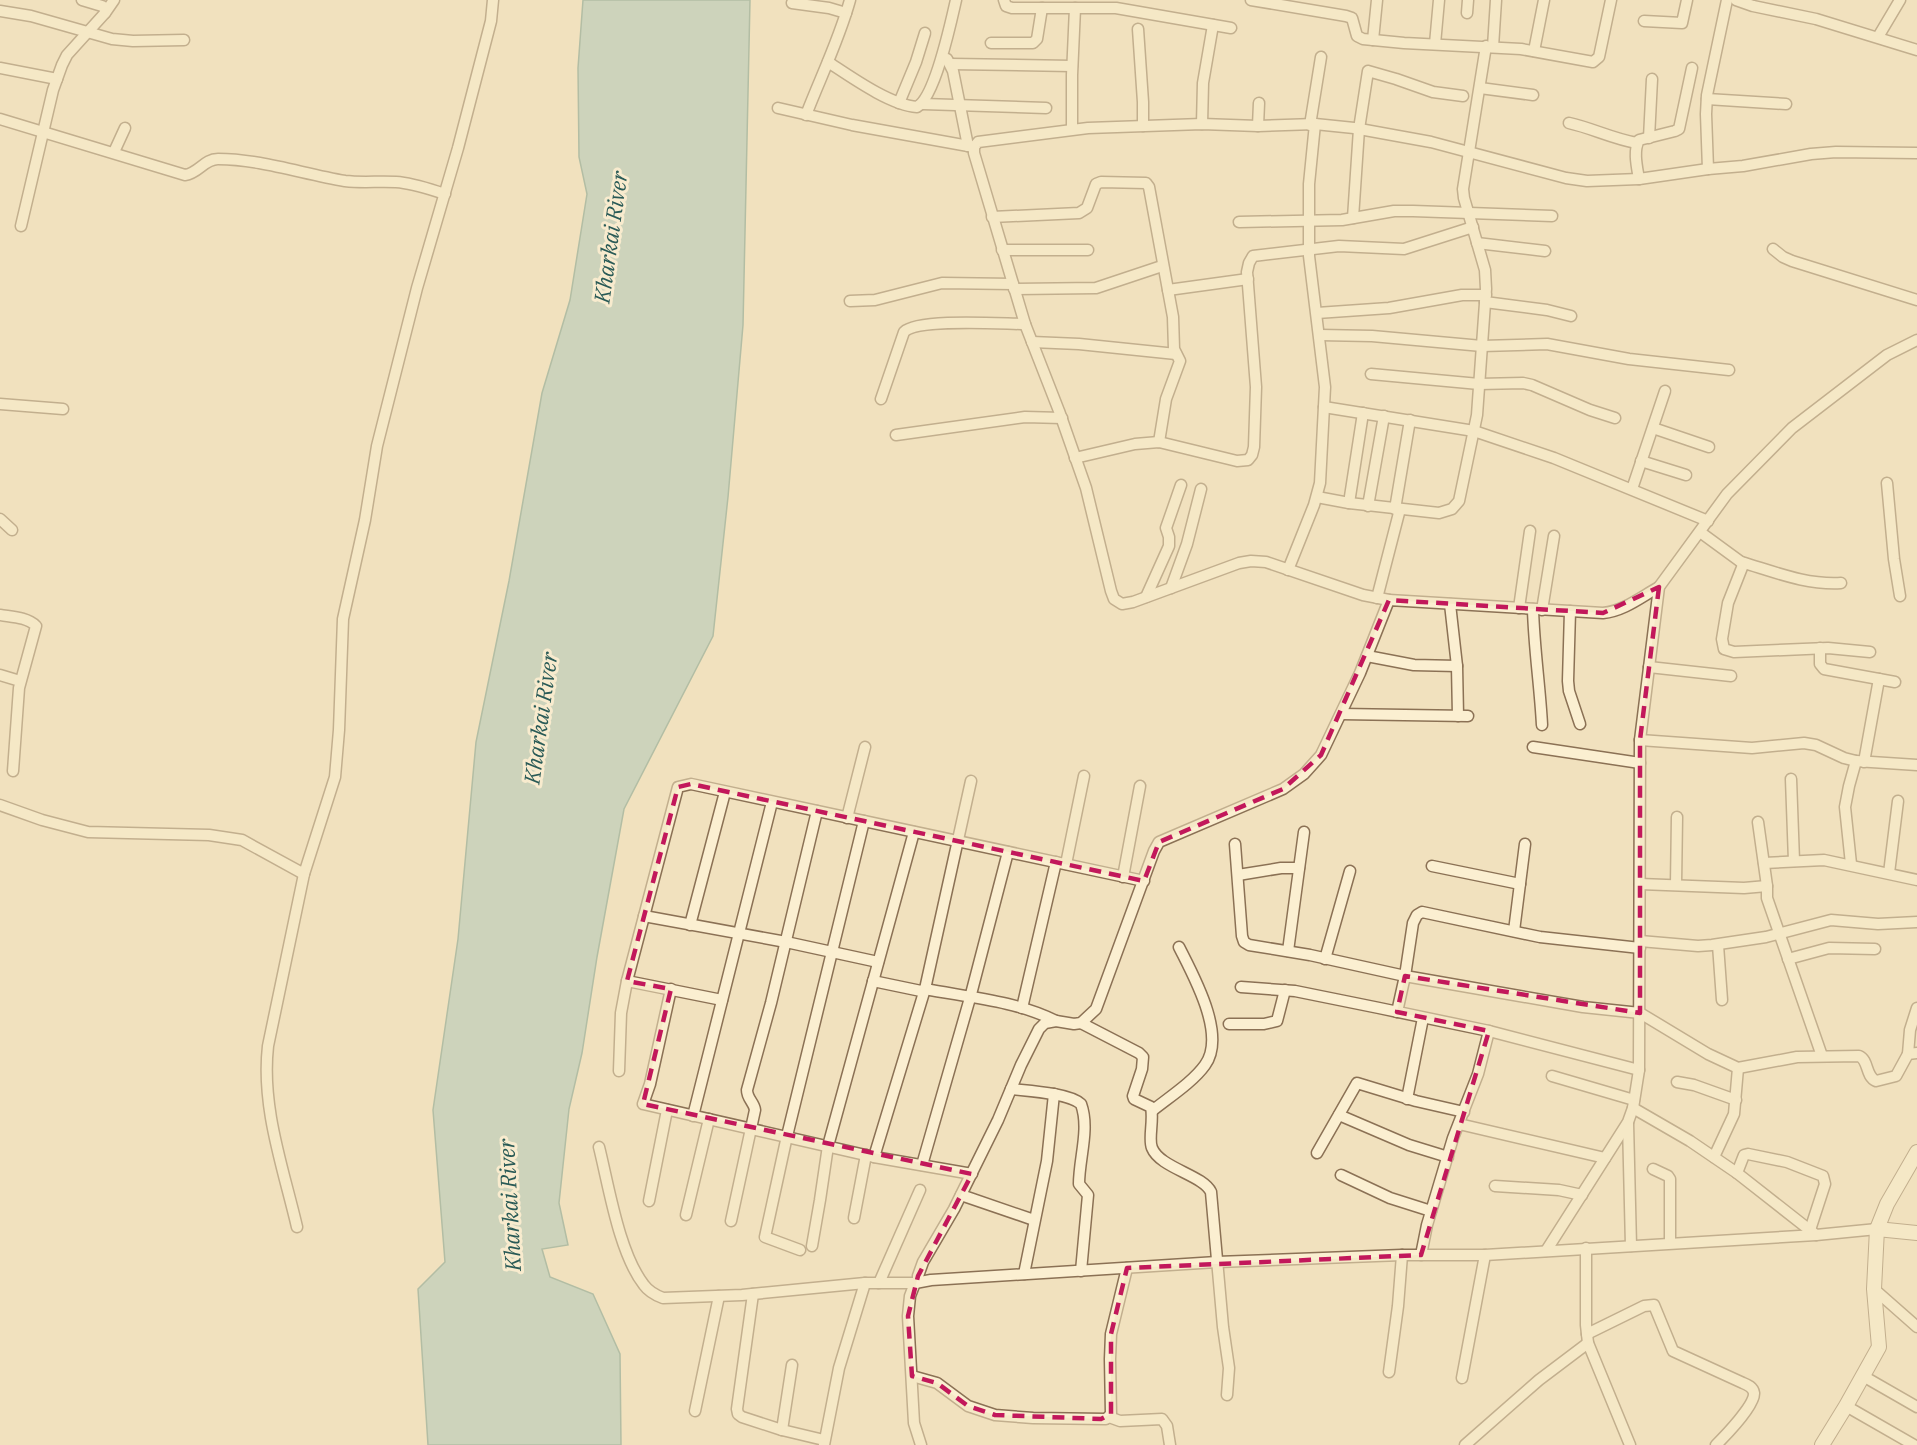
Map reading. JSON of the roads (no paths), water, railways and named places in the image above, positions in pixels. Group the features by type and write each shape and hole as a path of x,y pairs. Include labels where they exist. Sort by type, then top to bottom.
{"street":[{"path":"82,0 102,6 105,8 105,13"},
{"path":"21,226 62,64 114,0"},
{"path":"297,1227 267,1099 268,1046 304,874 334,777 339,730 343,619 365,520 377,446 417,288 484,49 491,21 493,0"},
{"path":"806,115 841,30 850,0"},
{"path":"923,104 942,54 956,0"},
{"path":"1004,0 1006,6 1012,8 1123,9 1231,28"},
{"path":"1251,0 1346,16 1352,18 1357,36 1373,40 1534,51 1588,62 1596,60 1600,51 1611,0"},
{"path":"1373,40 1377,0"},
{"path":"1435,44 1438,0"},
{"path":"1467,14 1468,0"},
{"path":"1317,497 1368,506 1439,513 1452,510 1456,506 1474,431 1486,298 1485,270 1463,189 1468,151 1497,0"},
{"path":"1534,51 1544,0"},
{"path":"1644,21 1682,23 1687,0"},
{"path":"1708,169 1707,99 1727,0"},
{"path":"1736,0 1753,6 1816,19 1917,50"},
{"path":"1878,37 1900,0"},
{"path":"792,3 829,8 846,13"},
{"path":"991,43 1033,43 1037,39 1042,8"},
{"path":"1072,129 1075,8"},
{"path":"0,11 31,16 121,40 184,40"},
{"path":"1202,124 1204,75 1212,25"},
{"path":"1138,29 1143,126"},
{"path":"899,103 925,33"},
{"path":"942,54 951,64 971,146 1025,324 1062,418 1086,488 1114,599 1122,604 1239,562 1251,561 1266,562 1363,596 1389,600 1614,612 1659,587 1727,494 1792,428 1887,355 1917,340"},
{"path":"1288,570 1317,497 1320,483 1325,387 1309,249 1309,184 1321,57"},
{"path":"828,62 899,103 917,107 923,104 960,104 1046,108"},
{"path":"951,64 1072,66"},
{"path":"0,68 57,79"},
{"path":"1639,179 1637,143 1639,140 1679,129 1692,68"},
{"path":"1353,218 1359,129 1368,71 1433,92 1463,96"},
{"path":"1650,138 1652,79"},
{"path":"1480,88 1533,95"},
{"path":"1707,99 1786,104"},
{"path":"1258,126 1259,103"},
{"path":"778,108 852,125 971,146 988,140 1072,129 1202,124 1258,126 1313,124 1359,129 1431,142 1566,178 1587,181 1639,179 1743,166 1811,154 1917,153"},
{"path":"0,119 185,174 192,174 210,160 217,159 248,162 356,182 398,182 445,194"},
{"path":"1569,123 1637,143"},
{"path":"114,152 124,128"},
{"path":"992,217 1079,213 1087,208 1096,184 1101,182 1146,183 1149,187 1173,317 1176,354 1180,362 1166,399 1159,442"},
{"path":"1239,222 1309,221 1394,212 1468,212 1552,216"},
{"path":"1075,458 1135,444 1159,442 1237,461 1248,460 1254,447 1256,387 1248,279 1249,263 1253,256 1351,245 1404,249 1473,227"},
{"path":"1478,243 1545,251"},
{"path":"1773,249 1792,261 1917,300"},
{"path":"1002,250 1088,250"},
{"path":"850,301 875,300 942,283 1096,288 1162,266"},
{"path":"1168,290 1248,279"},
{"path":"1317,312 1389,308 1462,295 1571,316"},
{"path":"881,399 904,332 911,327 938,324 1025,324"},
{"path":"1320,335 1372,336 1482,346 1546,344 1629,359 1729,370"},
{"path":"1032,342 1079,344 1176,354"},
{"path":"1371,374 1479,384 1523,383 1615,418"},
{"path":"1632,489 1665,391"},
{"path":"0,404 63,409"},
{"path":"1324,407 1474,431 1554,458 1708,521"},
{"path":"1349,503 1363,413"},
{"path":"1368,506 1384,416"},
{"path":"896,435 1025,417 1062,418"},
{"path":"1377,598 1397,509 1410,420"},
{"path":"1653,428 1709,447"},
{"path":"1641,461 1686,475"},
{"path":"1887,483 1900,596"},
{"path":"1146,597 1170,542 1166,528 1181,484"},
{"path":"1171,588 1187,544 1201,489"},
{"path":"0,519 12,530"},
{"path":"1519,608 1530,531"},
{"path":"1700,532 1742,562 1820,584 1841,583"},
{"path":"1542,725 1533,645 1538,609 1554,536"},
{"path":"1742,562 1742,570 1728,603 1722,639 1724,649 1734,652 1820,648 1870,652"},
{"path":"1546,1251 1628,1122 1634,1104 1639,1070 1640,1013 1640,740 1659,587"},
{"path":"873,981 1022,1008 1056,1021 1081,1023 1096,1009 1159,842 1283,789 1304,774 1321,755 1367,656 1389,600"},
{"path":"1341,714 1463,716 1450,604"},
{"path":"1569,611 1568,681 1580,724"},
{"path":"0,615 27,620 36,626 20,681 13,771"},
{"path":"1820,648 1820,664 1824,669 1896,682"},
{"path":"1367,656 1414,665 1457,666"},
{"path":"1648,667 1731,676"},
{"path":"0,675 20,681"},
{"path":"1851,864 1845,807 1849,786 1860,761 1879,679"},
{"path":"1640,740 1752,748 1804,743 1816,745 1844,758 1917,765"},
{"path":"847,818 865,747"},
{"path":"1533,747 1640,763"},
{"path":"1022,1008 1084,776"},
{"path":"1791,779 1794,861"},
{"path":"854,1218 870,1156 925,989 970,781"},
{"path":"619,1071 621,1013 627,981 678,787 691,784 1144,881"},
{"path":"1123,877 1140,786"},
{"path":"690,925 725,792"},
{"path":"1889,873 1898,801"},
{"path":"693,1116 772,802"},
{"path":"0,806 88,832 209,835 242,840 304,874"},
{"path":"730,1221 755,1110 747,1096 747,1090 786,942 817,811"},
{"path":"1676,884 1677,817"},
{"path":"800,1250 765,1237 787,1136 864,821"},
{"path":"1758,822 1767,897 1822,1056"},
{"path":"812,1246 828,1146 914,832"},
{"path":"1288,951 1304,832"},
{"path":"1234,844 1244,942 1249,945 1325,958 1405,976 1583,1007 1640,1013 1708,1054 1738,1068 1797,1056 1862,1057 1869,1076 1876,1081 1896,1076 1912,1053 1910,1030 1917,1008"},
{"path":"1514,932 1525,844"},
{"path":"922,1165 970,998 1008,852"},
{"path":"1764,863 1824,860 1917,880"},
{"path":"1432,866 1520,884"},
{"path":"1238,875 1281,868 1299,868"},
{"path":"1325,958 1350,871"},
{"path":"1640,884 1744,888 1767,886"},
{"path":"1396,1012 1405,976 1413,923 1417,915 1422,912 1540,937 1640,945 1718,945 1780,934 1831,920 1878,924 1917,922"},
{"path":"644,916 832,951 878,962"},
{"path":"1718,945 1722,1000"},
{"path":"1152,1111 1204,1066 1212,1048 1203,996 1179,947"},
{"path":"1788,959 1821,949 1875,949"},
{"path":"627,981 722,1000"},
{"path":"1241,987 1285,990 1489,1031 1639,1070"},
{"path":"671,989 650,1084 643,1104 870,1156 972,1174"},
{"path":"1229,1024 1264,1024 1277,1021 1285,990"},
{"path":"1407,1099 1423,1018"},
{"path":"921,1445 914,1423 908,1316 910,1296 919,1271 972,1174 1039,1029 1045,1023 1056,1021"},
{"path":"1081,1023 1143,1057 1142,1069 1133,1096 1134,1099 1152,1107 1153,1121 1150,1141 1154,1152 1209,1188 1229,1368 1227,1395"},
{"path":"1421,1255 1431,1211 1478,1074 1489,1031"},
{"path":"1714,1157 1734,1114 1738,1068"},
{"path":"1552,1076 1634,1104 1737,1173 1813,1232"},
{"path":"1677,1082 1694,1085 1736,1100"},
{"path":"1317,1153 1357,1083 1407,1099 1464,1112"},
{"path":"1011,1089 1078,1100 1083,1109 1083,1157 1079,1184 1088,1195 1080,1271"},
{"path":"1024,1274 1047,1161 1054,1095"},
{"path":"649,1201 667,1110"},
{"path":"1339,1115 1409,1145 1448,1157"},
{"path":"686,1215 709,1119"},
{"path":"1628,1122 1631,1246"},
{"path":"1459,1124 1605,1158"},
{"path":"598,1147 623,1243 634,1269 644,1285 653,1294 663,1298 753,1294 865,1283 916,1282 1218,1262 1402,1255 1485,1255 1877,1228 1917,1233"},
{"path":"1822,1445 1879,1347 1874,1289 1877,1228 1887,1204 1917,1152"},
{"path":"1737,1173 1744,1155 1748,1154 1787,1162 1823,1176 1824,1184 1813,1232"},
{"path":"1653,1169 1670,1179 1670,1243"},
{"path":"1341,1174 1390,1198 1431,1211"},
{"path":"1496,1186 1559,1190 1582,1194"},
{"path":"879,1283 920,1190"},
{"path":"961,1195 1034,1220"},
{"path":"1586,1248 1587,1338 1630,1445"},
{"path":"1389,1372 1402,1255"},
{"path":"1462,1378 1485,1255"},
{"path":"1109,1417 1111,1414 1112,1334 1127,1268"},
{"path":"753,1294 738,1414 824,1442 839,1368 865,1283"},
{"path":"1874,1289 1917,1327"},
{"path":"695,1411 718,1296"},
{"path":"1465,1445 1587,1338 1644,1306 1654,1305 1673,1351 1752,1388 1753,1399 1745,1412 1716,1445"},
{"path":"782,1430 792,1365"},
{"path":"912,1376 937,1383 968,1406 995,1415 1025,1418 1101,1419 1109,1417 1120,1422 1162,1419 1167,1426 1170,1445"},
{"path":"1863,1376 1917,1407"},
{"path":"1846,1406 1914,1445"}],"water":[{"name":"Kharkai River","path":"583,0 750,0 743,325 728,497 713,636 624,809 582,1053 569,1109 559,1203 568,1245 542,1249 550,1277 593,1294 620,1354 621,1445 428,1445 418,1289 445,1262 433,1110 458,939 476,742 509,581 542,393 570,300 587,194 579,157 578,68"}]}
